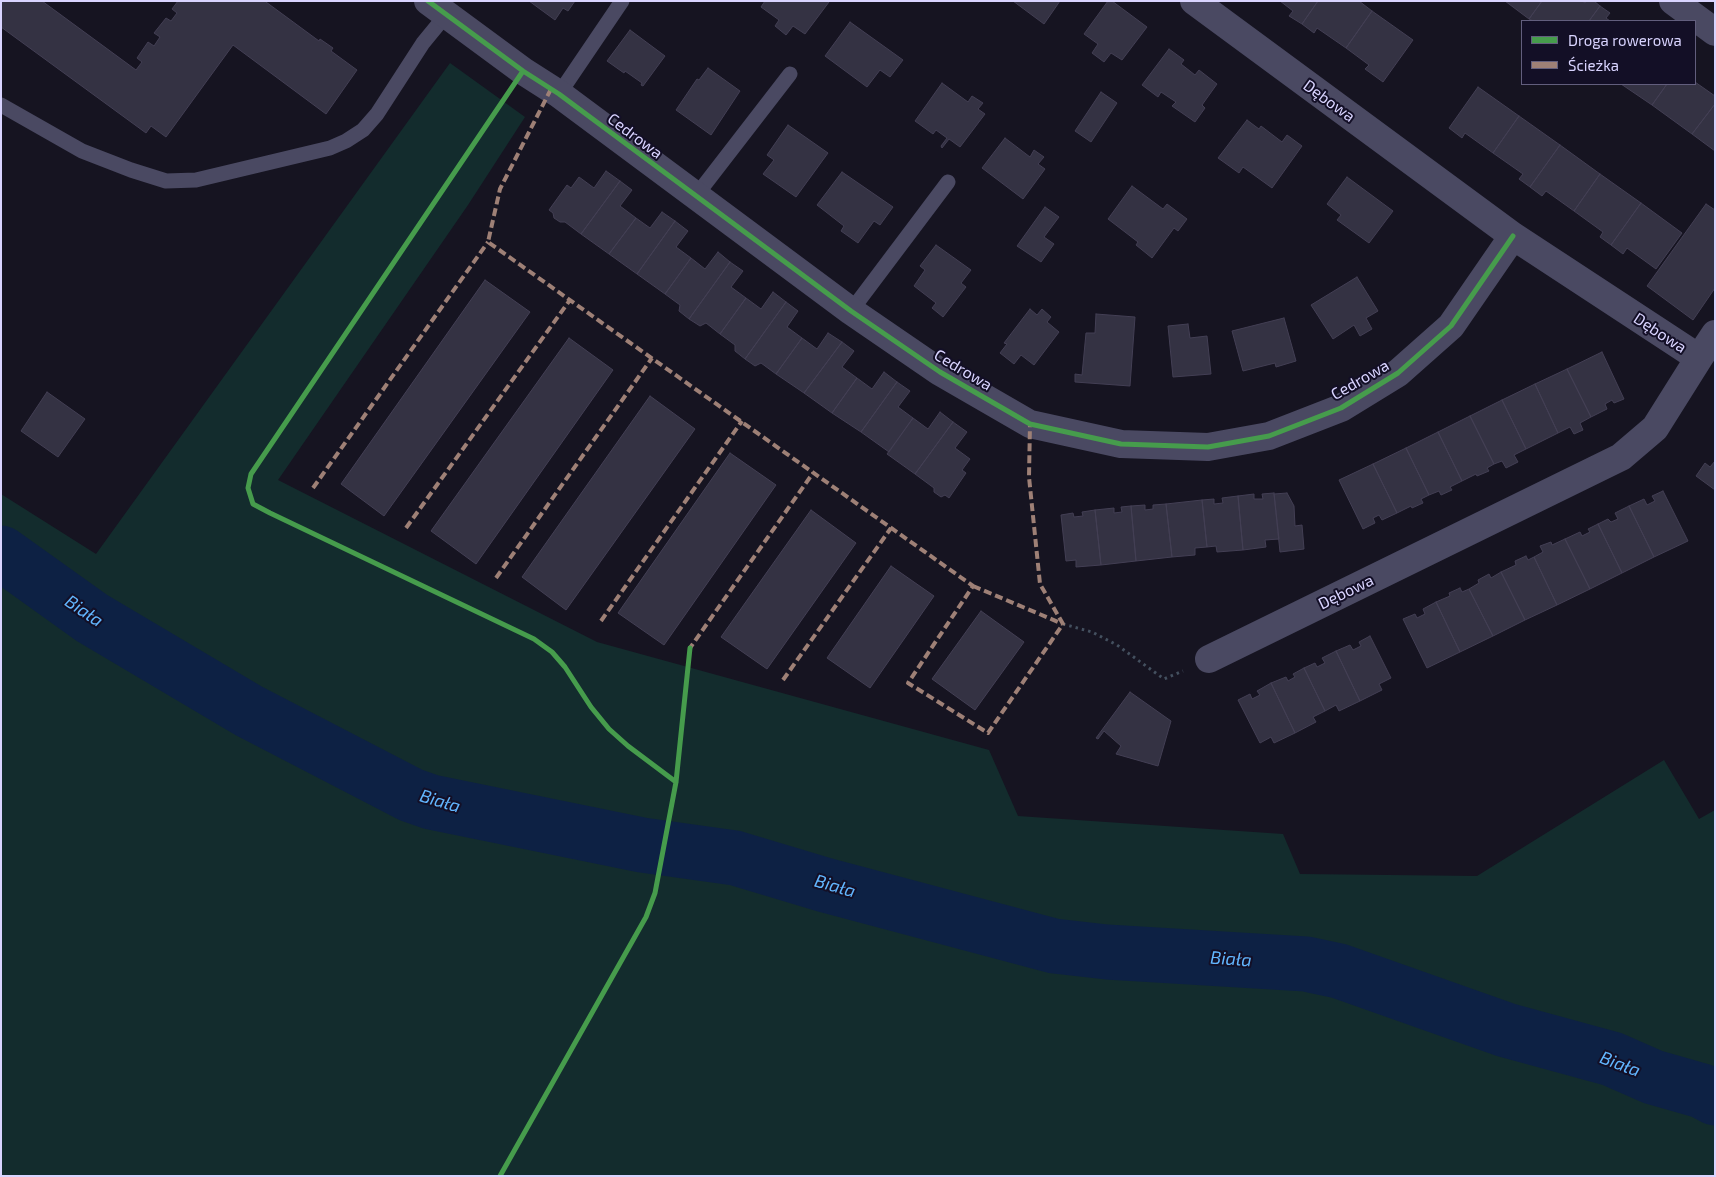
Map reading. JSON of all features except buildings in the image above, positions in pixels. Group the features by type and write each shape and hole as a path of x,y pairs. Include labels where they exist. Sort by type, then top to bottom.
{"street":[{"name":"Dębowa","path":"1194,1 1513,236 1699,358 1655,428 1622,458 1208,659"},
{"path":"1673,1 1715,32"},
{"name":"Cedrowa","path":"437,8 523,71 559,94 695,197 851,311 940,372 1030,424 1121,444 1208,446 1269,436 1342,408 1398,373 1451,326 1513,236"},
{"path":"1699,358 1715,334"}],"lane":[{"path":"559,94 622,1"},
{"path":"1,105 82,151 131,170 166,181 196,180 330,148 346,141 363,130 377,114 422,43 437,8"},
{"path":"695,197 790,74"},
{"path":"851,311 948,182"}],"path":[{"path":"1063,624 1092,632 1117,645 1164,679 1208,659"}],"green space":[{"path":"450,63 525,117 468,205 278,480 597,642 989,750 1018,816 1283,834 1300,874 1477,876 1664,760 1699,819 1715,810 1715,1176 1,1176 1,494 96,554"}],"waterway":[{"name":"Biała","path":"1,553 92,618 249,711 411,795 431,802 642,845 735,858 825,885 1054,946 1107,952 1306,964 1339,971 1506,1030 1612,1059 1653,1077 1702,1091 1715,1098"}],"marked path":[{"path":"551,89 500,189 488,242 973,586 908,683 988,733 1063,624 1040,584 1029,477 1030,424"},
{"path":"313,488 488,242"},
{"path":"406,528 570,300"},
{"path":"496,578 652,358"},
{"path":"601,621 742,421"},
{"path":"690,651 690,648 813,473"},
{"path":"783,680 891,528"},
{"path":"973,586 1063,624"}],"cycle path":[{"path":"428,1 523,71 559,94 851,311 940,372 1030,424 1121,444 1208,447 1269,436 1341,408 1398,373 1451,326 1513,236"},
{"path":"523,71 251,474 248,488 253,504 270,513 534,639 552,652 565,667 591,707 609,729 628,746 676,782"},
{"path":"500,1176 646,917 655,893 676,782 690,648"}]}
